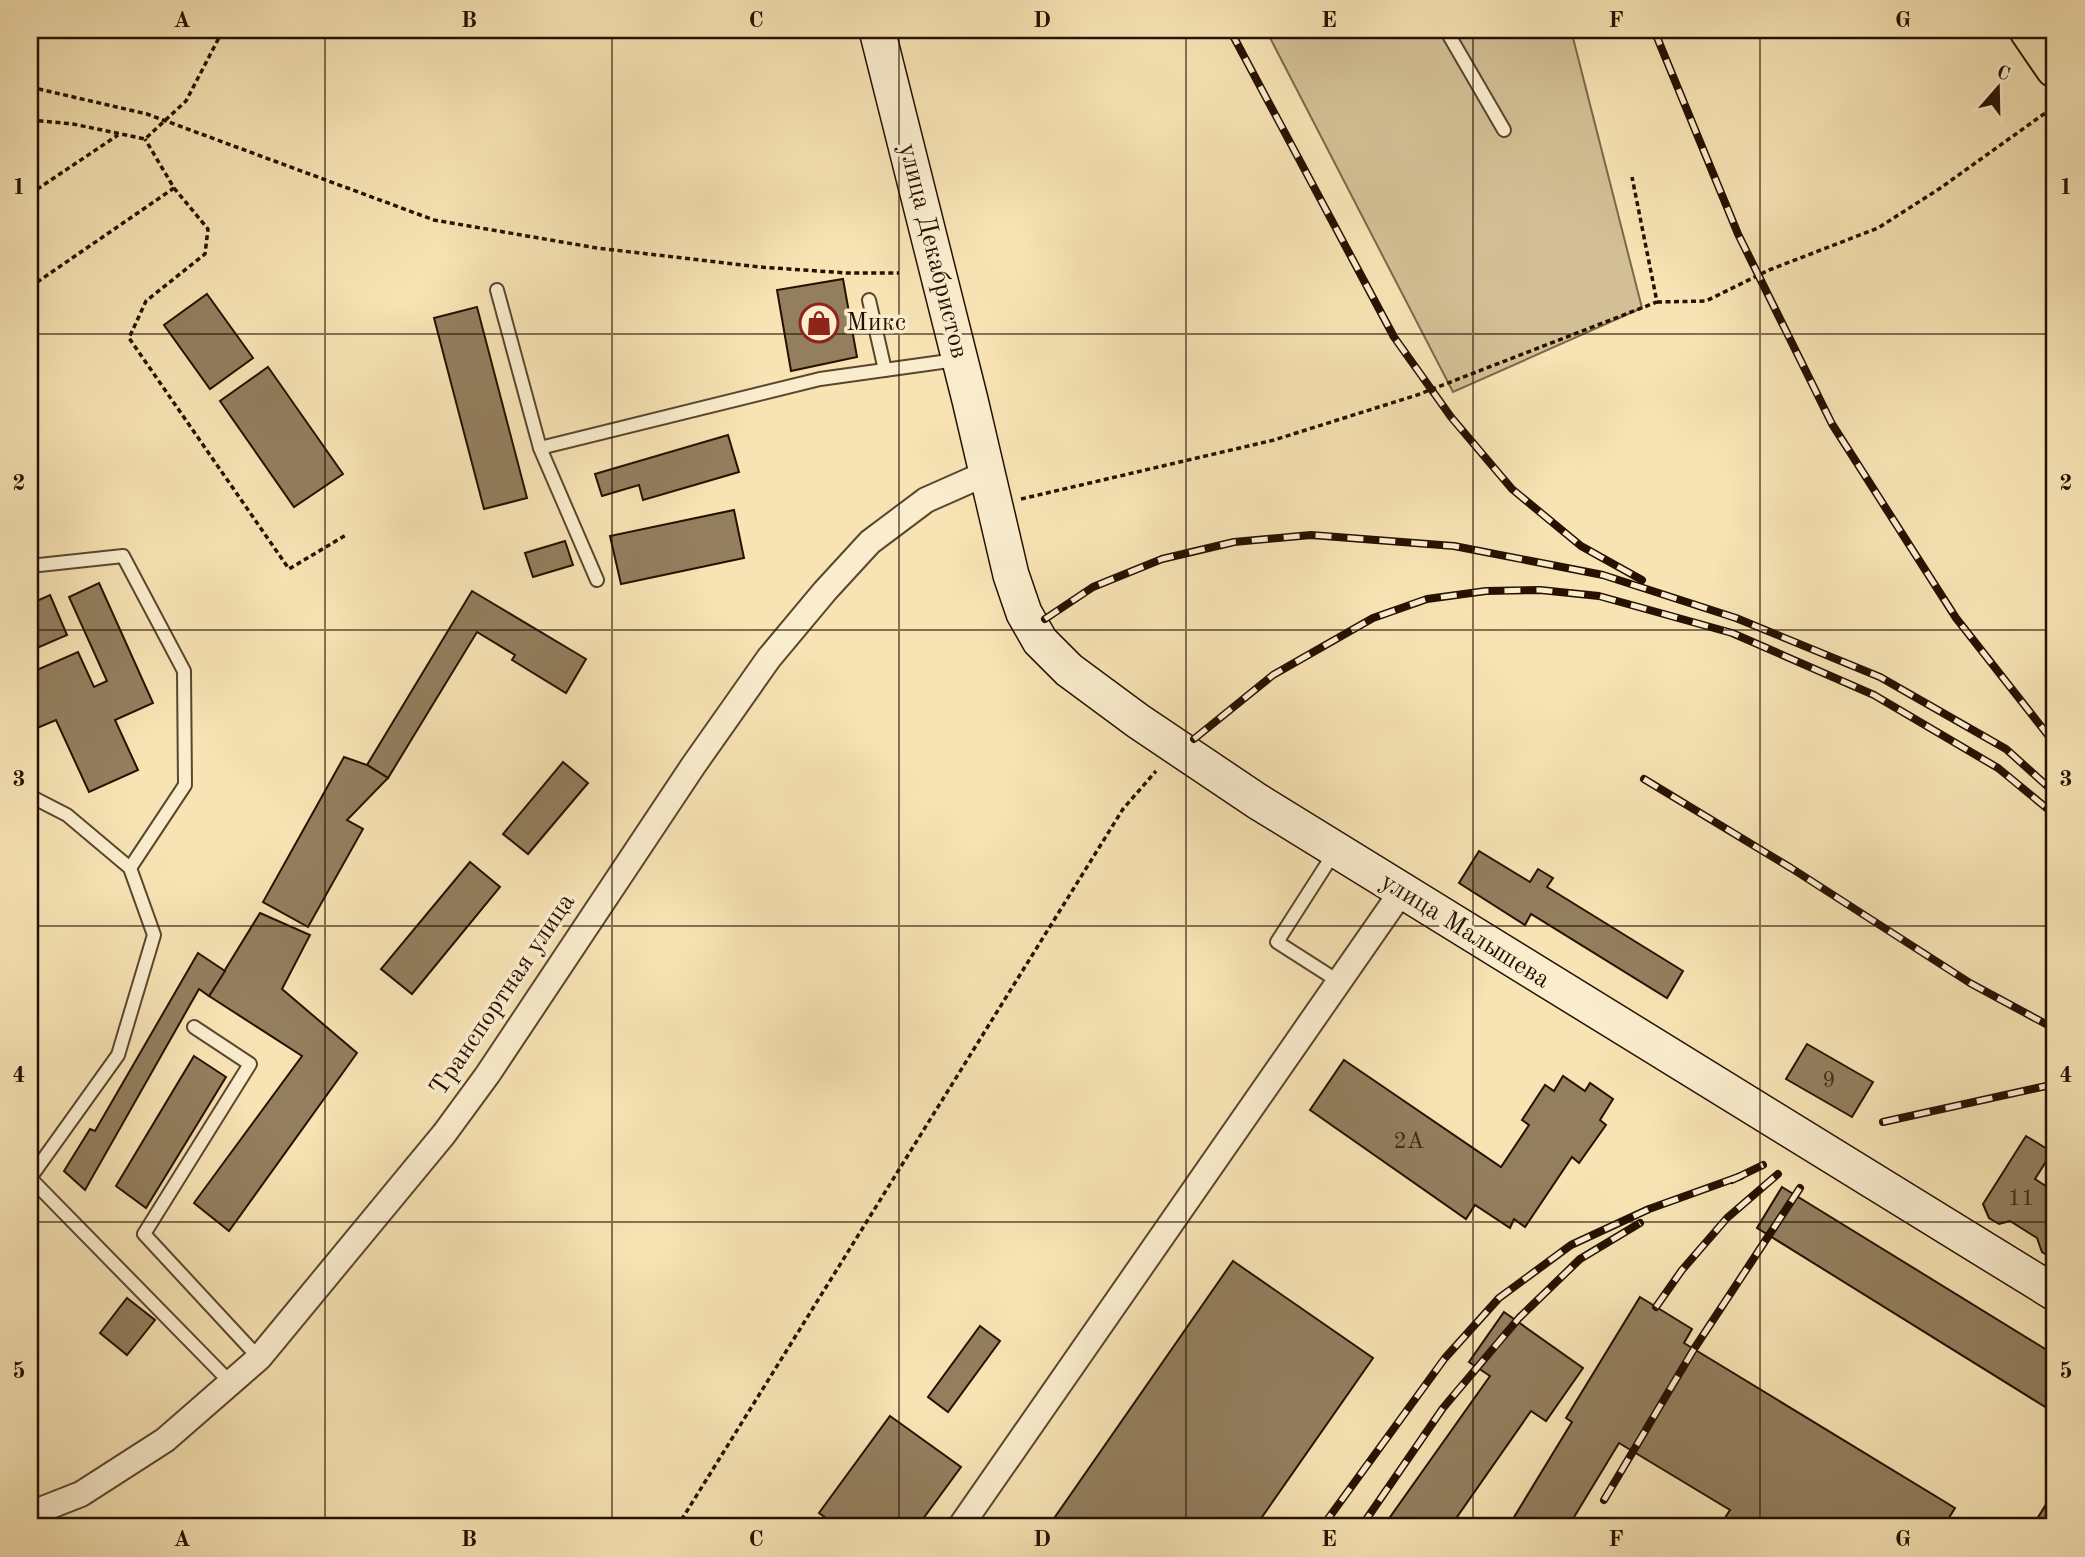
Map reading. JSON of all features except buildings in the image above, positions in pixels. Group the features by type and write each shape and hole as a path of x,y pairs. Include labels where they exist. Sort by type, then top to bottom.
{"main road":[{"name":"улица Декабристов","path":"877,30 991,489"},
{"path":"2029,30 2055,68"},
{"name":"улица Малышева","path":"991,489 1011,575 1024,613 1040,640 1069,670 1149,729 1257,801 2055,1293"}],"street":[{"name":"Транспортная улица","path":"30,1514 81,1494 165,1440 259,1358 444,1134 488,1074 693,766 769,658 825,591 870,542 926,500 991,489"},
{"path":"960,1527 1402,891"}],"lane":[{"path":"1446,30 1504,130"},
{"path":"497,290 540,449 597,580"},
{"path":"869,300 885,370"},
{"path":"540,449 820,379 960,359"},
{"path":"30,566 123,556 184,671 184,785 130,868"},
{"path":"30,796 67,815 130,868 154,935 118,1055 30,1178 231,1383"},
{"path":"1336,850 1277,942 1338,981"},
{"path":"194,1027 250,1064 144,1234 259,1358"}],"path":[{"path":"145,139 186,101 223,30"},
{"path":"30,86 147,114 434,220 597,248 760,267 847,273 900,272"},
{"path":"991,489 1274,440 1417,395 1657,302 1706,301 1769,270 1878,228 1939,189 2055,106"},
{"path":"30,120 73,124 145,139 174,188 208,229 205,254 146,301 129,338 289,569 346,535"},
{"path":"30,194 120,134"},
{"path":"1632,177 1657,302"},
{"path":"30,286 174,188"},
{"path":"677,1527 1123,809 1156,771"}],"shaded area":[{"path":"1266,30 1571,30 1642,308 1453,392"}],"railway":[{"path":"1230,30 1394,337 1451,417 1512,489 1581,546 1642,580"},
{"path":"1654,30 1738,234 1832,424 1956,618 2055,744"},
{"path":"1045,619 1093,587 1162,559 1234,542 1311,535 1454,546 1603,575 1736,618 1880,677 2006,749 2055,793"},
{"path":"1194,739 1273,675 1373,618 1427,599 1486,591 1540,590 1599,596 1732,633 1874,695 1998,768 2055,815"},
{"path":"1644,779 1791,868 1970,983 2055,1029"},
{"path":"1883,1122 2055,1084"},
{"path":"1732,1180 1763,1165"},
{"path":"1656,1307 1682,1270 1727,1218 1778,1174"},
{"path":"1322,1527 1445,1358 1499,1298 1571,1245 1649,1209 1741,1176"},
{"path":"1604,1500 1694,1349 1800,1188"},
{"path":"1361,1527 1443,1408 1519,1318 1580,1259 1640,1223"}],"place":[{"name":"Микс","path":"819,323"}]}
